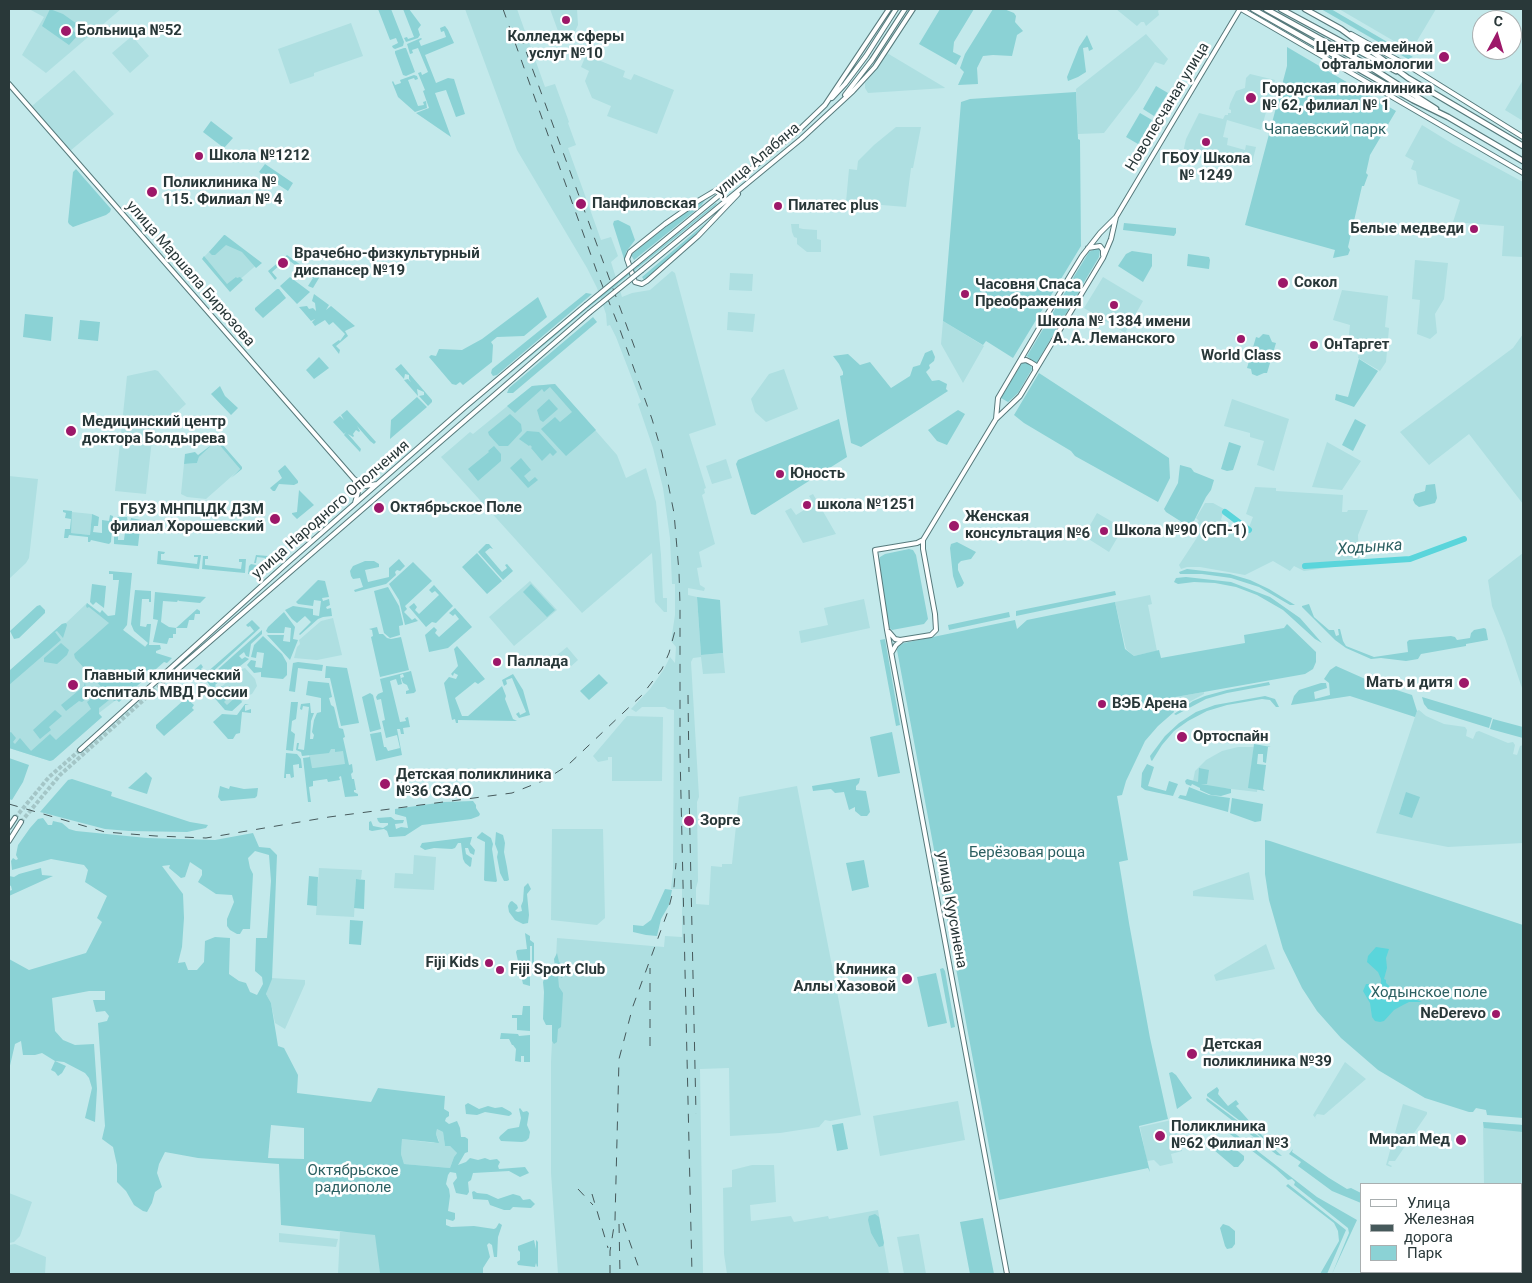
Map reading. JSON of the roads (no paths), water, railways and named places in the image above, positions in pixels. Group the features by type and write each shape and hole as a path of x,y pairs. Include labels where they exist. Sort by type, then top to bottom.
{"main road":[{"name":"улица Алабяна","path":"501,377 800,129 825,105 889,9"},
{"path":"825,105 855,71 896,9"},
{"path":"842,99 872,60 905,9"},
{"name":"улица Алабяна","path":"505,385 813,128 842,99 853,91 875,67 913,9"},
{"path":"1241,9 1523,173"},
{"name":"Новопесчаная улица","path":"996,419 998,398 1020,361 1088,248 1116,217 1241,9"},
{"path":"1252,9 1413,100 1448,117"},
{"path":"1266,9 1364,63 1448,117 1523,161"},
{"path":"1281,9 1408,78 1523,146"},
{"path":"1305,9 1412,68 1523,136"},
{"path":"1341,29 1408,78"},
{"name":"улица Маршала Бирюзова","path":"9,84 354,479"},
{"path":"747,172 698,201 630,252 627,259 635,282 642,284 648,280 701,232 752,180"},
{"name":"Новопесчаная улица","path":"996,419 1020,396 1103,258 1111,239 1116,217"},
{"path":"1088,248 1100,246 1103,250 1103,258"},
{"path":"1020,361 1026,360 1035,365 1035,372"},
{"name":"улица Народного Ополчения","path":"80,750 149,689 177,661 501,377"},
{"name":"улица Народного Ополчения","path":"177,670 505,385"},
{"path":"888,630 895,639 902,640 931,635 937,629 924,554 924,540 996,419"},
{"path":"354,479 365,486 379,484"},
{"path":"354,479 358,492 354,505"},
{"path":"914,544 924,540"},
{"path":"914,544 919,546 924,554"},
{"name":"улица Куусинена","path":"914,544 875,550 892,652 1007,1274"},
{"path":"892,652 902,640"},
{"path":"9,827 15,818"},
{"path":"9,841 21,822"}],"waterway":[{"name":"Ходынка","path":"1225,512 1249,530"},
{"name":"Ходынка","path":"1305,566 1410,559 1464,539"}],"tunnel":[{"path":"21,822 60,775 177,670"},
{"path":"15,818 49,777 80,750"}],"railway":[{"path":"503,9 652,419 662,453 674,513 680,605 680,753 692,1274"},
{"path":"520,35 637,354"},
{"path":"9,804 105,832 206,838 329,817 512,793 545,780 568,765 642,695 662,669 669,653 676,627"},
{"path":"688,695 689,772"},
{"path":"689,790 696,1114"},
{"path":"610,1274 610,1251 615,1220 619,1059 633,1006 668,911 674,887 676,863"},
{"path":"650,968 650,1046"},
{"path":"578,1189 593,1205"},
{"path":"592,1194 608,1248"},
{"path":"623,1223 641,1274"},
{"path":"619,1224 620,1274"}],"place":[{"name":"Колледж сферы услуг №10","path":"566,20"},
{"name":"Больница №52","path":"66,31"},
{"name":"Центр семейной офтальмологии","path":"1444,57"},
{"name":"Городская поликлиника № 62, филиал № 1","path":"1251,98"},
{"name":"ГБОУ Школа № 1249","path":"1206,142"},
{"name":"Школа №1212","path":"199,156"},
{"name":"Поликлиника № 115. Филиал № 4","path":"152,192"},
{"name":"Панфиловская","path":"581,204"},
{"name":"Пилатес plus","path":"778,206"},
{"name":"Белые медведи","path":"1474,229"},
{"name":"Врачебно-физкультурный диспансер №19","path":"283,263"},
{"name":"Сокол","path":"1283,283"},
{"name":"Часовня Спаса Преображения","path":"965,294"},
{"name":"Школа № 1384 имени А. А. Леманского","path":"1114,305"},
{"name":"World Class","path":"1241,339"},
{"name":"ОнТаргет","path":"1314,345"},
{"name":"Медицинский центр доктора Болдырева","path":"71,431"},
{"name":"Юность","path":"780,474"},
{"name":"школа №1251","path":"807,505"},
{"name":"Октябрьское Поле","path":"379,508"},
{"name":"ГБУЗ МНПЦДК ДЗМ филиал Хорошевский","path":"275,519"},
{"name":"Женская консультация №6","path":"954,526"},
{"name":"Школа №90 (СП-1)","path":"1104,531"},
{"name":"Паллада","path":"497,662"},
{"name":"Мать и дитя","path":"1464,683"},
{"name":"Главный клинический госпиталь МВД России","path":"73,685"},
{"name":"ВЭБ Арена","path":"1102,704"},
{"name":"Ортоспайн","path":"1182,737"},
{"name":"Детская поликлиника №36 СЗАО","path":"385,784"},
{"name":"Зорге","path":"689,821"},
{"name":"Fiji Kids","path":"489,963"},
{"name":"Fiji Sport Club","path":"500,970"},
{"name":"Клиника Аллы Хазовой","path":"907,979"},
{"name":"NeDerevo","path":"1496,1014"},
{"name":"Детская поликлиника №39","path":"1192,1054"},
{"name":"Поликлиника №62 Филиал №3","path":"1160,1136"},
{"name":"Мирал Мед","path":"1461,1140"}],"park label":[{"name":"Чапаевский парк","path":"1325,130"},
{"name":"Берёзовая роща","path":"1027,853"},
{"name":"Ходынское поле","path":"1429,993"},
{"name":"Октябрьское радиополе","path":"353,1180"}]}
